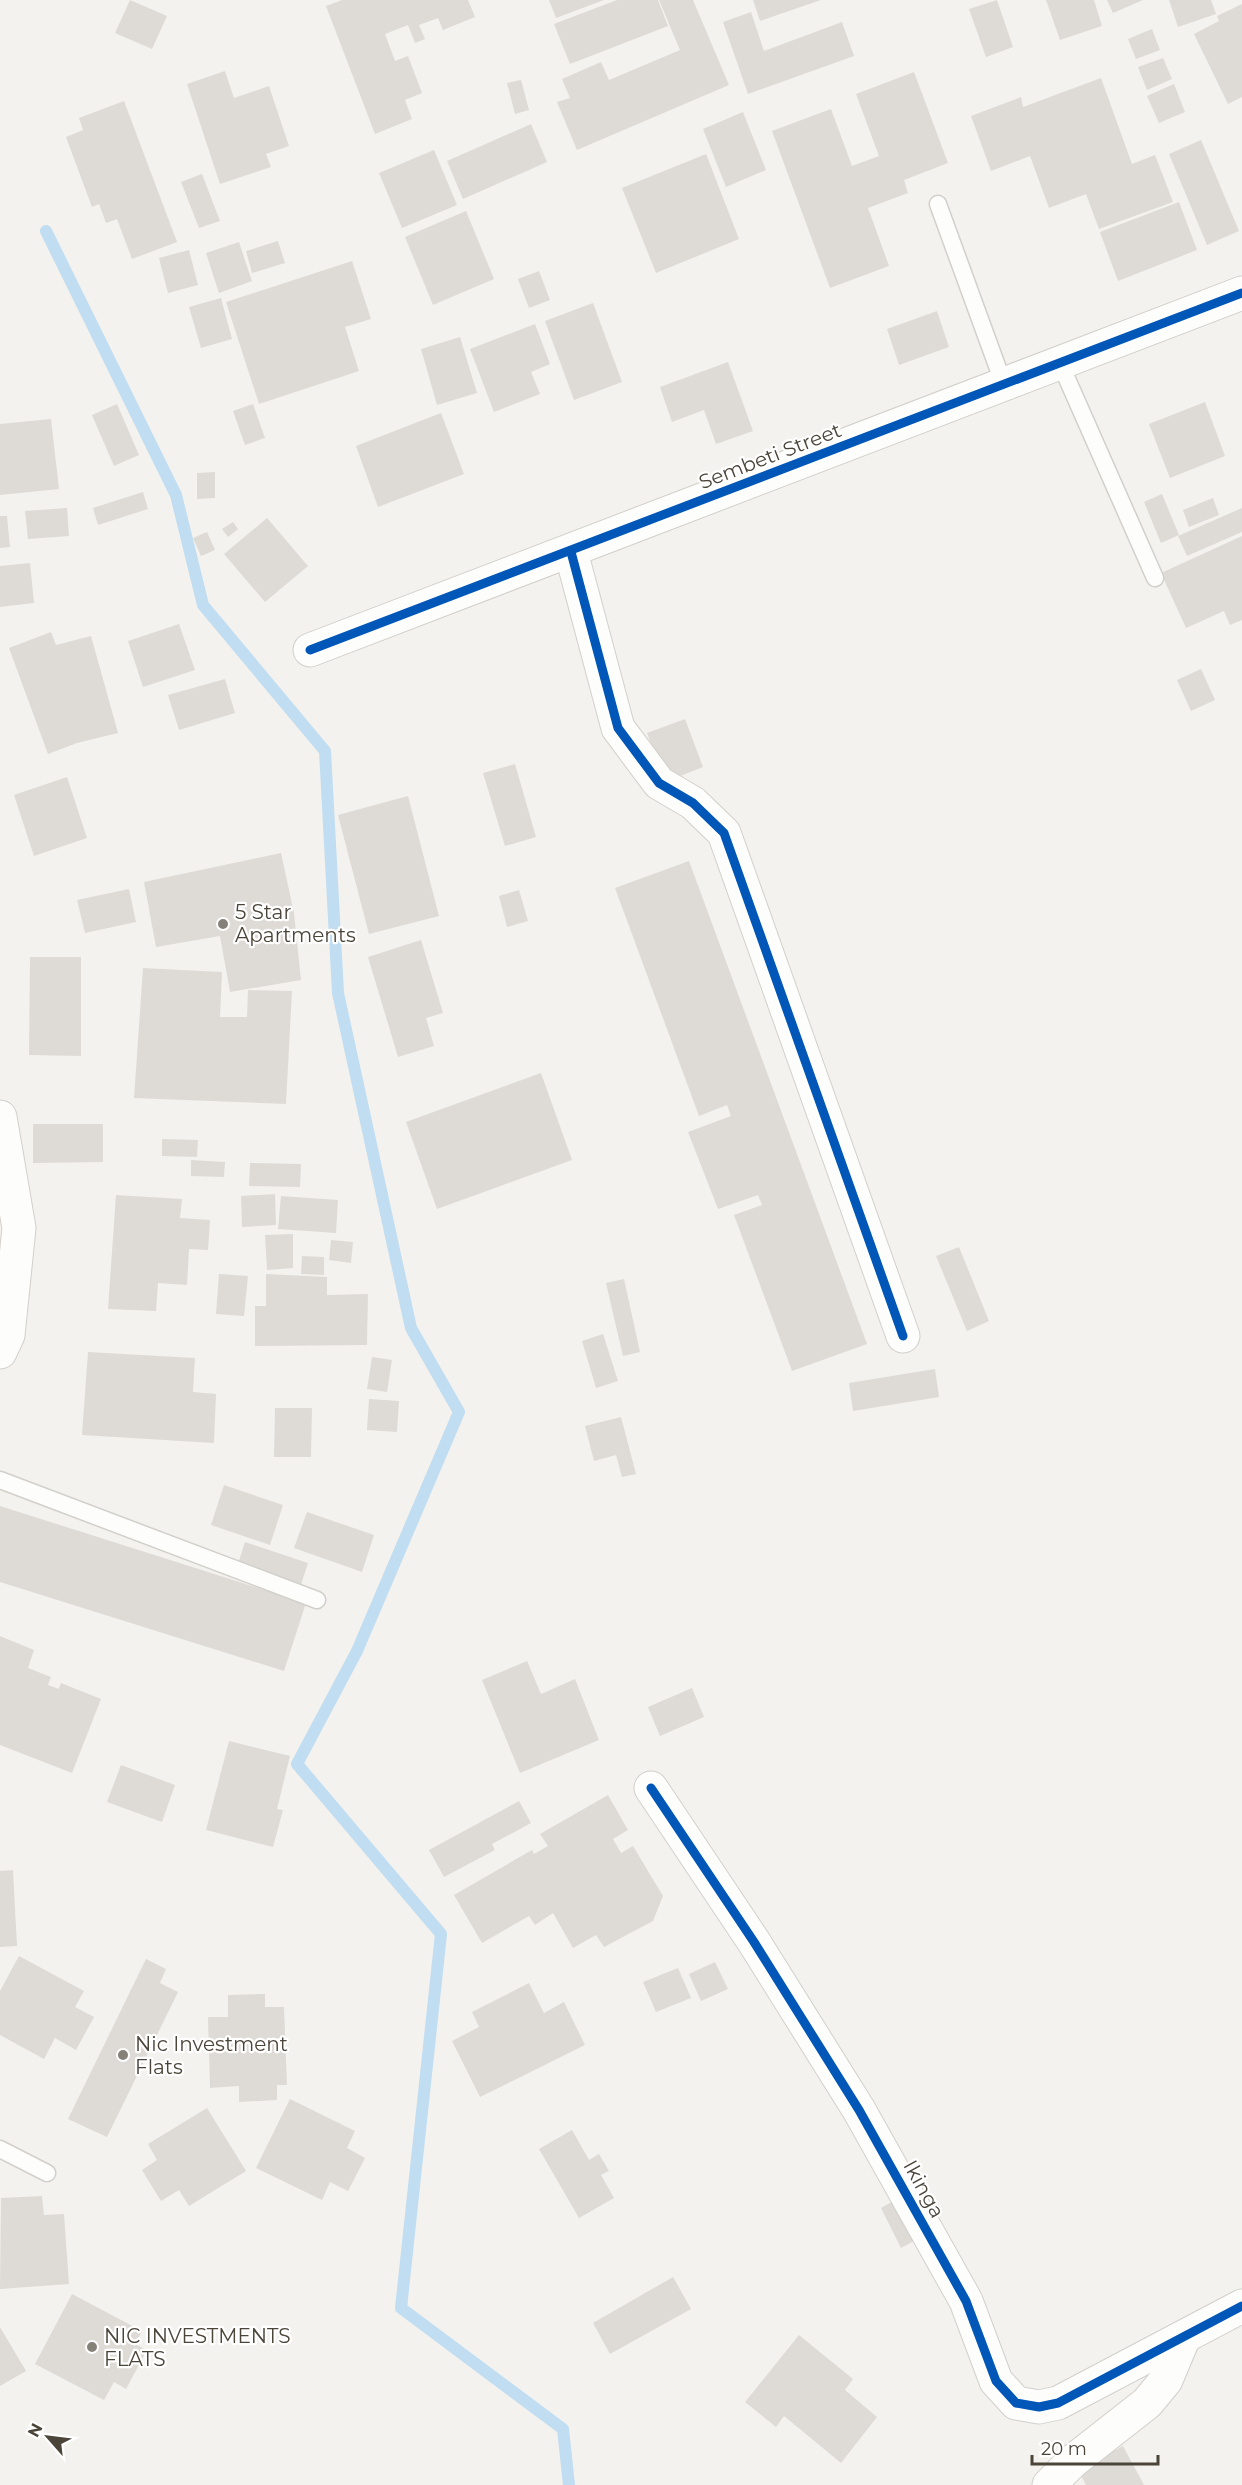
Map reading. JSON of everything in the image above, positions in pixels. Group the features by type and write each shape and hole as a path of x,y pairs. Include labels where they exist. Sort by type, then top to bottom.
{"street":[{"name":"Sembeti Street","path":"310,650 571,552 1242,293"},
{"path":"571,552 618,728 658,783 693,803 724,833 903,1336"},
{"path":"0,1117 19,1227 8,1335 0,1352"},
{"name":"Ikinga","path":"651,1788 754,1942 859,2110 966,2301 996,2381 1016,2403 1040,2407 1058,2403 1242,2306"},
{"path":"1049,2485 1073,2461 1147,2403 1166,2380 1184,2337"}],"lane":[{"path":"938,204 1004,385"},
{"path":"1060,363 1155,578"},
{"path":"0,1480 317,1600"},
{"path":"0,2149 47,2173"}],"building":[{"path":"130,0 167,16 152,49 115,33"},
{"path":"342,0 468,0 475,17 443,30 438,18 419,25 425,39 415,43 408,25 385,34 395,61 408,56 422,93 405,100 412,119 375,134 326,6"},
{"path":"549,0 604,0 556,18"},
{"path":"617,0 658,0 668,26 570,64 554,24"},
{"path":"659,0 693,0 729,85 577,150 557,102 570,98 562,79 601,62 609,80 680,50"},
{"path":"753,0 821,0 760,21"},
{"path":"997,0 1013,47 986,57 969,9"},
{"path":"1046,0 1094,0 1102,26 1060,40"},
{"path":"1107,0 1143,0 1113,13"},
{"path":"1169,0 1211,0 1216,14 1178,27"},
{"path":"1242,4 1242,97 1228,104 1194,34 1219,21 1217,16"},
{"path":"751,12 764,51 842,22 854,56 748,94 723,22"},
{"path":"1152,29 1160,50 1136,59 1128,39"},
{"path":"1163,58 1172,79 1147,90 1138,67"},
{"path":"225,71 234,98 269,86 289,146 266,154 271,167 220,184 187,84"},
{"path":"914,72 948,163 904,180 908,193 868,208 889,266 830,288 772,131 831,109 852,166 879,156 856,94"},
{"path":"1101,78 1132,164 1155,155 1173,202 1099,229 1086,194 1049,208 1030,156 991,171 971,116 1021,97 1023,107"},
{"path":"521,80 529,110 515,114 507,83"},
{"path":"1174,84 1185,112 1159,123 1147,96"},
{"path":"124,101 177,242 132,259 117,219 106,223 99,204 92,207 66,137 83,130 79,118"},
{"path":"743,112 766,170 726,187 703,129"},
{"path":"531,124 547,162 463,199 447,161"},
{"path":"1201,140 1239,231 1207,245 1169,154"},
{"path":"434,150 457,205 402,228 379,173"},
{"path":"706,154 739,239 656,273 622,188"},
{"path":"202,174 220,221 199,228 181,182"},
{"path":"1179,202 1197,250 1118,281 1100,232"},
{"path":"466,211 494,279 433,305 405,237"},
{"path":"278,241 285,263 252,273 246,251"},
{"path":"239,242 252,281 219,293 206,253"},
{"path":"189,250 198,285 168,293 159,258"},
{"path":"352,261 371,319 345,327 359,371 259,404 226,302"},
{"path":"539,271 550,300 529,308 518,279"},
{"path":"221,298 232,339 201,348 189,307"},
{"path":"593,303 622,382 574,400 545,321"},
{"path":"937,311 949,347 899,365 887,329"},
{"path":"535,324 550,364 531,372 540,394 494,412 470,349"},
{"path":"460,337 477,393 437,405 421,349"},
{"path":"728,362 753,431 716,444 704,410 672,422 660,387"},
{"path":"1205,402 1225,456 1170,478 1149,424"},
{"path":"117,404 139,455 114,466 92,415"},
{"path":"253,404 265,438 245,445 233,411"},
{"path":"441,413 464,474 378,507 356,446"},
{"path":"51,419 59,489 0,495 0,424"},
{"path":"215,472 215,498 197,499 197,473"},
{"path":"143,492 148,509 98,525 93,508"},
{"path":"1162,494 1179,535 1161,543 1144,502"},
{"path":"1213,498 1219,515 1189,527 1183,510"},
{"path":"67,508 69,536 28,539 25,511"},
{"path":"1242,508 1242,532 1187,556 1178,536"},
{"path":"0,516 7,516 10,547 0,548"},
{"path":"267,518 308,566 265,602 224,554"},
{"path":"233,522 238,529 228,537 222,529"},
{"path":"207,532 215,550 201,556 193,538"},
{"path":"1242,536 1242,620 1230,625 1224,611 1186,628 1161,573"},
{"path":"30,563 34,603 0,607 0,566"},
{"path":"179,624 195,670 143,687 128,641"},
{"path":"51,632 56,645 91,636 118,733 77,743 48,754 9,648"},
{"path":"1201,669 1215,700 1191,711 1177,680"},
{"path":"225,679 235,713 179,730 168,695"},
{"path":"685,719 703,767 665,782 647,733"},
{"path":"515,764 536,837 505,846 483,773"},
{"path":"67,777 87,838 34,856 14,795"},
{"path":"408,796 439,916 369,934 338,815"},
{"name":"5 Star Apartments","path":"281,853 294,913 301,980 230,992 220,936 156,947 144,882"},
{"path":"689,861 867,1344 792,1371 734,1215 762,1205 758,1195 718,1209 688,1132 731,1116 727,1105 699,1116 615,888"},
{"path":"129,889 136,922 85,933 77,900"},
{"path":"519,890 528,921 507,927 499,896"},
{"path":"421,940 443,1013 426,1018 434,1046 398,1057 368,957"},
{"path":"30,957 81,957 81,1056 29,1055"},
{"path":"143,968 222,972 220,1017 247,1017 248,990 292,991 286,1104 134,1098"},
{"path":"541,1073 572,1160 437,1209 406,1122"},
{"path":"33,1124 103,1124 103,1162 33,1163"},
{"path":"162,1139 198,1140 197,1157 162,1156"},
{"path":"191,1160 225,1162 224,1177 191,1176"},
{"path":"250,1163 301,1164 300,1187 249,1186"},
{"path":"275,1194 276,1225 242,1227 241,1196"},
{"path":"116,1195 182,1199 180,1218 210,1220 208,1250 189,1249 187,1285 158,1283 156,1311 108,1309"},
{"path":"281,1196 338,1200 336,1233 278,1229"},
{"path":"293,1234 293,1268 267,1270 265,1235"},
{"path":"331,1240 353,1242 351,1263 329,1260"},
{"path":"959,1247 989,1321 967,1331 936,1256"},
{"path":"302,1256 324,1257 324,1275 301,1274"},
{"path":"219,1274 248,1276 244,1316 216,1314"},
{"path":"266,1274 327,1277 327,1295 368,1294 367,1345 255,1346 255,1306 266,1306"},
{"path":"624,1279 640,1352 623,1356 606,1283"},
{"path":"603,1334 618,1381 596,1388 582,1341"},
{"path":"88,1352 195,1358 193,1392 216,1394 214,1443 82,1435"},
{"path":"372,1357 392,1360 387,1392 367,1389"},
{"path":"935,1369 939,1397 853,1411 849,1383"},
{"path":"369,1399 399,1401 397,1432 367,1430"},
{"path":"275,1408 312,1408 311,1457 274,1457"},
{"path":"621,1417 636,1474 622,1477 616,1455 594,1461 585,1426"},
{"path":"224,1485 283,1505 270,1545 211,1525"},
{"path":"0,1506 306,1603 284,1671 0,1582"},
{"path":"307,1512 374,1535 362,1572 294,1548"},
{"path":"245,1542 308,1563 300,1588 237,1567"},
{"path":"0,1636 34,1650 28,1668 51,1677 48,1685 59,1689 61,1683 101,1699 72,1773 0,1745"},
{"path":"527,1661 541,1694 575,1679 599,1740 520,1773 482,1680"},
{"path":"692,1688 704,1717 660,1736 648,1707"},
{"path":"229,1741 290,1756 277,1809 283,1810 273,1847 206,1830"},
{"path":"121,1765 175,1785 162,1822 107,1802"},
{"path":"608,1795 628,1830 613,1839 621,1853 633,1846 663,1896 653,1921 604,1947 596,1935 573,1948 553,1913 535,1925 529,1916 482,1943 454,1895 532,1850 534,1854 548,1846 540,1834"},
{"path":"519,1801 531,1823 492,1844 495,1850 444,1877 429,1850"},
{"path":"13,1870 17,1946 0,1947 0,1871"},
{"path":"19,1956 84,1991 75,2007 94,2017 76,2050 55,2038 44,2059 0,2035 0,1991"},
{"name":"Nic Investment Flats","path":"146,1959 166,1969 160,1983 178,1992 107,2137 68,2119"},
{"path":"715,1962 728,1989 701,2001 689,1974"},
{"path":"678,1968 691,1998 656,2012 643,1982"},
{"path":"529,1983 544,2013 564,2002 585,2045 480,2097 452,2041 479,2027 472,2012"},
{"name":"Nic Investment Flats","path":"265,1994 265,2007 284,2007 287,2085 277,2085 277,2100 239,2102 239,2086 210,2088 208,2017 228,2017 228,1995"},
{"path":"290,2099 355,2131 347,2148 365,2158 348,2191 330,2182 322,2200 256,2168"},
{"name":"Nic Investment Flats","path":"207,2108 246,2171 189,2206 179,2190 161,2201 142,2170 157,2160 148,2144"},
{"path":"572,2130 589,2160 599,2154 609,2171 601,2175 614,2198 579,2218 539,2149"},
{"path":"42,2196 44,2215 64,2214 69,2284 0,2289 1,2198"},
{"path":"897,2199 918,2239 901,2248 881,2208"},
{"path":"673,2277 691,2309 610,2354 593,2323"},
{"name":"NIC INVESTMENTS FLATS","path":"72,2294 142,2331 135,2344 147,2350 126,2389 114,2382 104,2400 35,2364"},
{"path":"0,2327 26,2371 0,2386"},
{"path":"799,2335 853,2379 845,2390 877,2417 841,2463 784,2416 776,2427 745,2402"},
{"path":"1123,2446 1144,2485 1086,2485 1078,2470"}],"waterway":[{"path":"46,231 176,495 203,605 325,751 338,993 411,1328 459,1412 357,1651 297,1764 441,1934 401,2308 563,2429 569,2485"}],"cycle path":[{"path":"310,650 1242,293"},
{"path":"571,552 618,728 659,783 693,803 724,833 903,1336"},
{"path":"651,1788 754,1942 859,2110 966,2301 996,2381 1016,2403 1039,2407 1058,2403 1242,2306"}],"place":[{"name":"5 Star Apartments","path":"223,924"},
{"name":"Nic Investment Flats","path":"123,2055"},
{"name":"NIC INVESTMENTS FLATS","path":"92,2347"}]}
